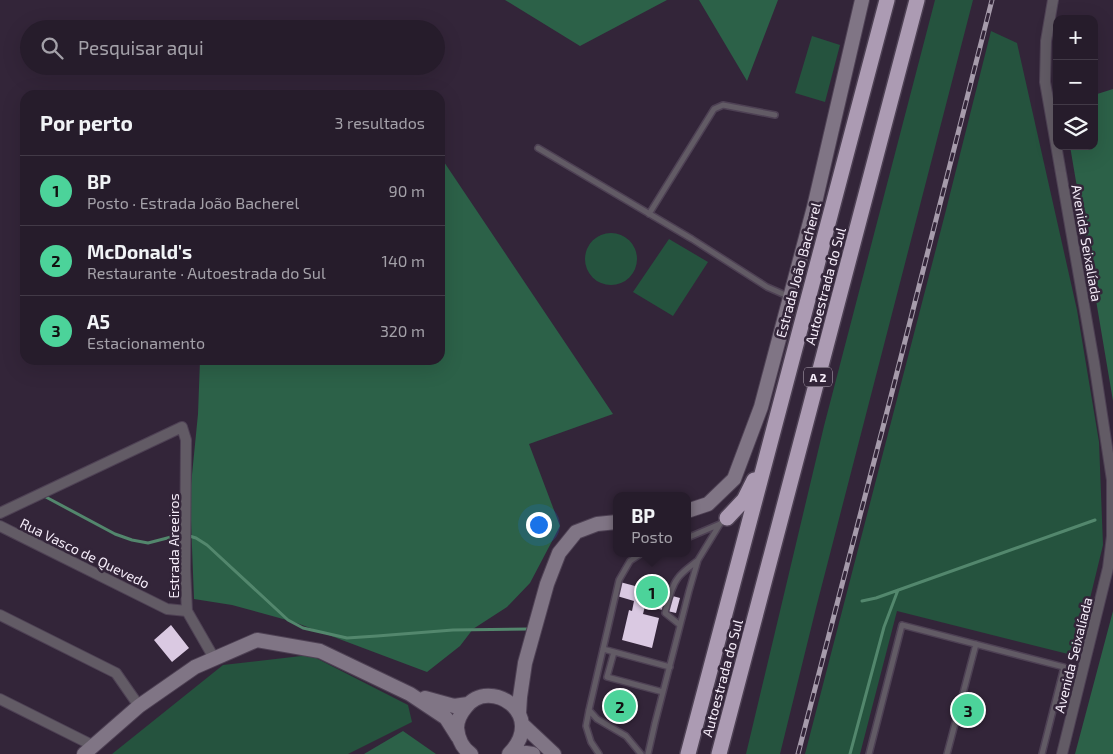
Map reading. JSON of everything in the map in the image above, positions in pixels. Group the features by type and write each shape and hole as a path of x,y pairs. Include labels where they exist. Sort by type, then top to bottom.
{"highway":[{"name":"Autoestrada do Sul","path":"688,754 886,0"},
{"name":"Autoestrada do Sul","path":"718,754 917,0"},
{"path":"724,520 744,500 756,478 772,437"}],"street":[{"name":"Estrada João Bacherel","path":"691,510 708,504 734,479 761,408 814,207 862,0"},
{"name":"Avenida Seixalíada","path":"1053,0 1046,41 1045,82 1094,362 1112,480 1112,536 1108,568 1062,754"},
{"name":"Estrada Areeiros","path":"0,513 182,426 186,440 185,569 187,611 214,658"},
{"path":"509,754 521,738 520,697 525,663 547,584 558,553 576,532 597,524 613,522"},
{"name":"Rua Vasco de Quevedo","path":"0,526 167,609 187,611"},
{"path":"0,614 116,673 139,706"},
{"path":"0,699 89,750 139,706 194,667 257,640 320,651 410,694 446,718 461,744 471,754"},
{"path":"497,697 512,686 525,663"},
{"path":"410,694 454,706 468,704"},
{"path":"458,737 457,725 460,714 468,704 478,697 490,695 509,702 520,719 554,754"},
{"path":"515,754 533,754"}],"lane":[{"path":"649,214 714,109 723,105 775,115"},
{"path":"538,148 767,287 790,298"},
{"path":"691,536 724,520"},
{"path":"680,625 665,613 668,599 678,578 699,558 724,520"},
{"path":"599,754 591,742 586,726 589,710 619,580 630,561 636,557"},
{"path":"648,754 680,625 699,558"},
{"path":"869,754 902,625 1064,667 1042,754"},
{"path":"948,752 976,644"},
{"path":"603,649 670,667"},
{"path":"614,652 607,677 663,692"},
{"path":"589,710 597,719 626,736 641,754"}],"green space":[{"path":"505,0 667,0 580,46"},
{"path":"699,0 778,0 747,81"},
{"path":"935,0 973,0 780,754 746,754 824,426"},
{"path":"991,31 1017,43 1077,310 1099,442 1103,545 1076,656 897,611 860,754 805,754 945,214"},
{"path":"812,36 840,45 825,102 795,93"},
{"path":"1113,89 1113,401 1071,150 1098,150 1098,94"},
{"path":"445,163 613,414 529,444 560,526 530,583 507,607 473,629 460,646 427,672 294,622 232,605 194,599 190,495 198,414 200,365 445,365"},
{"path":"606,233 616,233 630,240 637,254 637,264 630,278 616,285 606,285 596,281 589,274 585,264 585,254 589,244 596,237"},
{"path":"669,239 708,262 673,316 633,292"},
{"path":"1113,611 1113,754 1075,754"},
{"path":"310,655 408,705 412,722 348,754 112,754 223,665"},
{"path":"403,731 436,754 364,754"}],"building":[{"path":"620,582 680,598 676,613 645,606 643,614 659,618 652,648 622,640 629,610 632,611 634,601 617,596"},
{"path":"171,625 189,648 172,662 154,640"},
{"path":"608,694 637,701 633,718 604,710"}],"waterway":[{"path":"44,496 115,534 132,540 148,543 175,536 186,535 196,538 207,545 288,620 303,628 347,638 453,630 529,629"},
{"path":"862,601 876,598 1095,520"},
{"path":"850,754 884,627 898,590"}],"railway":[{"path":"798,754 992,0"}],"place":[{"name":"BP","path":"652,592"},
{"name":"McDonald's","path":"620,706"},
{"name":"A5","path":"968,710"}]}
